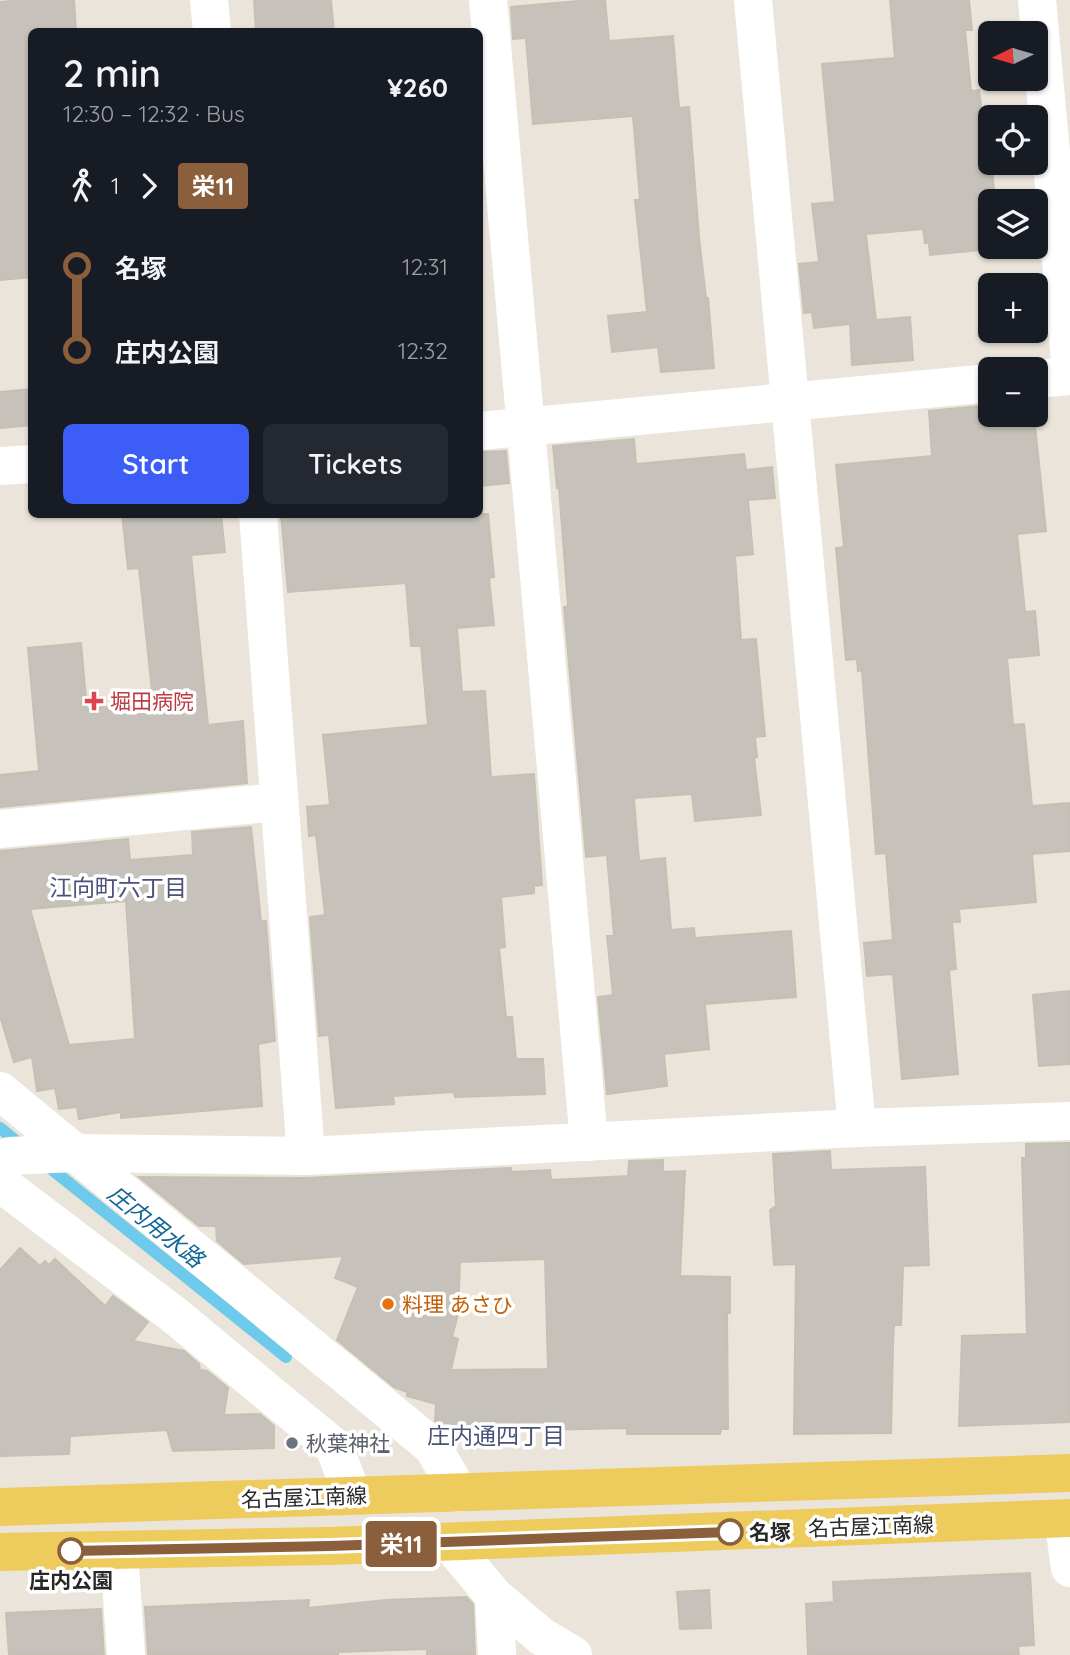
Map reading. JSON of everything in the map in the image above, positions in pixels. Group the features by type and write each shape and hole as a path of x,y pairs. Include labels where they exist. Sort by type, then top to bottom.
{"main road":[{"name":"名古屋江南線","path":"0,1507 1070,1473"},
{"name":"名古屋江南線","path":"0,1552 449,1542 1066,1518"}],"street":[{"path":"209,0 212,28"},
{"path":"488,0 589,1142"},
{"path":"753,0 858,1128"},
{"path":"1037,0 1070,360"},
{"path":"1048,378 1070,376"},
{"path":"483,431 978,384"},
{"path":"0,466 28,464"},
{"path":"258,518 306,1156"},
{"path":"0,829 278,802"},
{"path":"0,1091 68,1154 433,1447 458,1493"},
{"path":"3,1167 68,1154 306,1156 858,1128 1070,1121"},
{"path":"3,1167 173,1314 334,1447 352,1494"},
{"path":"1066,1518 1070,1568"},
{"path":"449,1542 494,1596 541,1636 573,1655"},
{"path":"119,1550 126,1655"},
{"path":"494,1596 497,1655"}],"building":[{"path":"74,0 76,28 28,28 28,277 0,280 0,2"},
{"path":"254,0 331,0 334,28 256,28"},
{"path":"605,0 609,41 673,36 679,108 689,107 699,237 714,368 661,372 658,347 612,352 608,316 647,312 635,200 640,200 633,116 533,124 526,38 513,39 511,7"},
{"path":"890,0 969,0 972,30 965,30 971,91 979,91 981,105 978,105 978,175 993,175 994,189 978,189 978,250 930,255 929,243 925,243 923,229 866,234 876,320 910,317 913,360 852,365 850,324 814,328 812,312 804,313 799,264 819,262 812,204 835,202 822,64 895,58"},
{"path":"28,389 28,425 0,428 0,392"},
{"path":"978,406 978,427 1035,427 1046,531 1017,534 1025,612 1035,611 1039,655 1007,658 1013,725 1024,724 1032,806 1070,803 1070,851 1032,854 1036,902 959,909 960,922 952,922 956,969 949,970 958,1074 902,1079 893,974 867,976 864,943 893,940 886,853 876,854 862,670 858,671 857,659 846,660 836,548 844,547 836,465 932,456 929,411"},
{"path":"634,439 636,464 744,454 746,470 772,467 775,498 748,500 753,554 735,556 741,640 756,639 765,736 755,737 757,757 754,758 761,815 695,821 692,794 634,798 639,861 665,858 671,930 694,928 695,938 791,931 796,997 705,1004 709,1049 664,1054 667,1086 607,1094 598,997 613,995 607,936 614,936 607,855 586,857 564,607 568,606 559,488 553,446"},
{"path":"506,451 509,483 483,486 483,452"},
{"path":"483,514 488,514 494,577 489,578 494,625 457,628 462,692 485,691 491,777 534,774 542,885 534,886 534,893 501,897 505,947 499,948 506,1017 512,1017 516,1059 543,1059 545,1094 455,1097 454,1092 393,1096 394,1104 336,1108 329,1035 319,1036 310,917 325,915 316,835 309,836 307,807 330,805 323,735 428,725 421,646 411,646 406,583 288,592 281,518 483,518"},
{"path":"122,518 221,518 225,552 191,555 208,725 243,721 247,783 0,807 0,775 39,771 28,648 81,643 87,709 153,701 139,568 128,569"},
{"path":"251,827 261,921 266,921 275,1041 258,1044 262,1106 121,1118 121,1112 79,1119 77,1107 59,1109 55,1088 37,1091 32,1057 14,1062 0,1016 0,851 128,839 130,860 193,855 192,832","holes":["126,901 135,1039 69,1045 30,909"]},
{"path":"1070,991 1070,1064 1039,1066 1033,995"},
{"path":"1070,1143 1070,1422 959,1426 962,1336 1027,1334 1022,1158 1026,1158 1026,1144"},
{"path":"830,1151 831,1170 925,1167 929,1265 903,1266 901,1325 894,1325 891,1433 794,1434 796,1264 774,1265 770,1210 776,1206 773,1154"},
{"path":"663,1160 663,1172 685,1171 680,1276 730,1277 730,1313 727,1313 728,1429 721,1429 720,1434 627,1434 627,1428 449,1432 435,1421 436,1404 407,1396 407,1392 394,1387 337,1340 358,1287 335,1278 343,1256 244,1264 217,1241 216,1226 199,1226 139,1177 307,1178 511,1168 511,1172 550,1170 551,1180 628,1176 629,1161","holes":["545,1259 548,1369 451,1370 458,1339 452,1337 458,1314 460,1262"]},
{"path":"20,1248 40,1266 45,1261 49,1265 55,1259 105,1306 113,1296 148,1322 133,1341 184,1351 199,1364 200,1370 207,1371 228,1388 224,1415 260,1414 274,1426 274,1448 173,1451 167,1430 70,1436 69,1454 0,1456 0,1270"},
{"path":"1030,1573 1034,1645 1018,1646 1019,1655 808,1655 806,1604 834,1602 833,1582"},
{"path":"709,1590 711,1628 680,1629 677,1592"},
{"path":"466,1597 473,1604 475,1655 427,1655 427,1649 338,1652 338,1655 148,1655 145,1607 309,1600 308,1608 386,1600"},
{"path":"101,1609 104,1655 9,1655 6,1613"}],"waterway":[{"name":"庄内用水路","path":"0,1128 22,1146"},
{"name":"庄内用水路","path":"44,1163 286,1357"}],"bus line":[{"name":"栄11","path":"71,1551 330,1546 730,1532"}],"place":[{"name":"堀田病院","path":"94,701"},
{"name":"料理 あさひ","path":"388,1304"},
{"name":"秋葉神社","path":"292,1443"},
{"name":"名塚","path":"730,1532"},
{"name":"庄内公園","path":"71,1551"}],"district":[{"name":"江向町六丁目","path":"118,887"},
{"name":"庄内通四丁目","path":"496,1435"}]}
